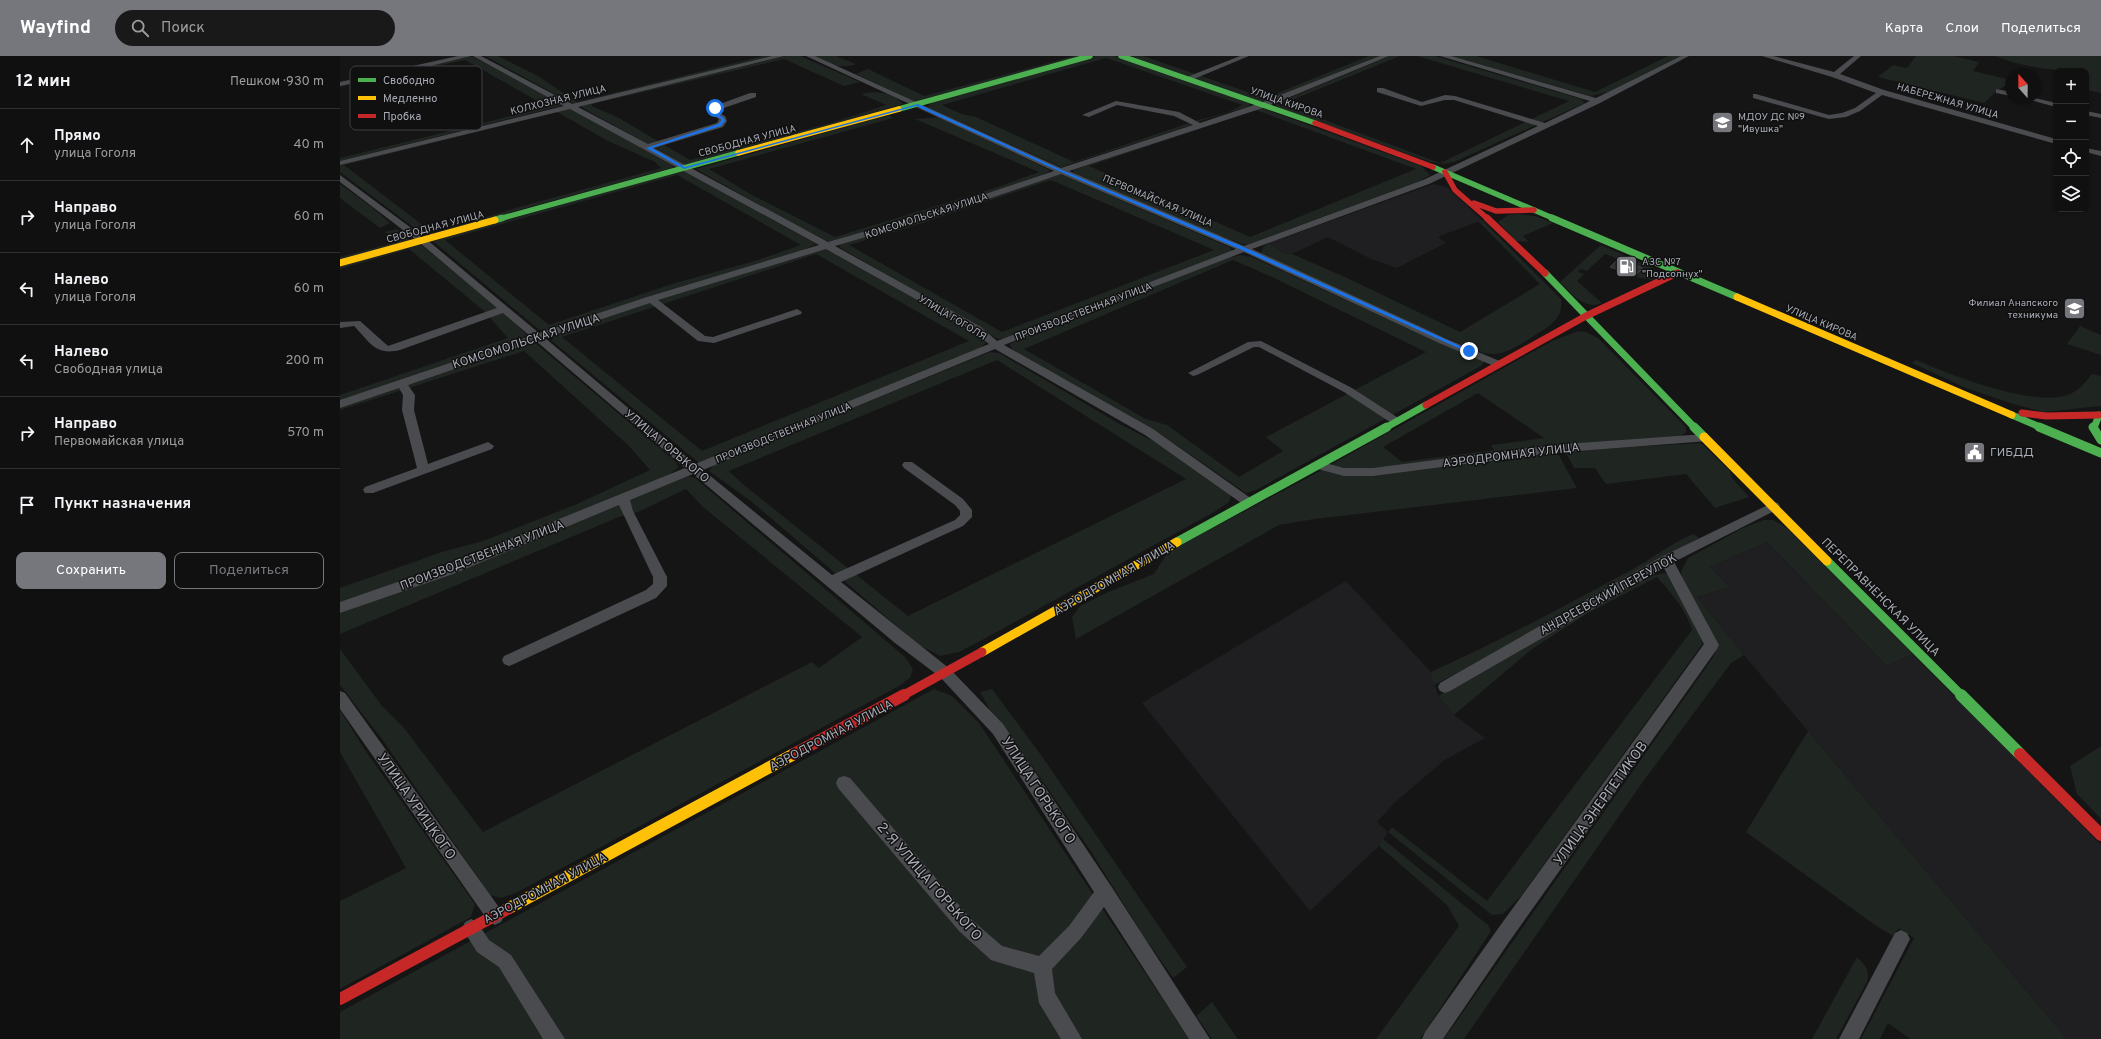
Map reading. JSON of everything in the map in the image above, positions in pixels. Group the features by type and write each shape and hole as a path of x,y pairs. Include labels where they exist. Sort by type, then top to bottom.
{"street":[{"path":"423,66 468,56"},
{"name":"УЛИЦА ГОГОЛЯ","path":"476,56 572,106 977,329 996,345 1149,432 1248,502"},
{"name":"КОЛХОЗНАЯ УЛИЦА","path":"482,128 781,56"},
{"name":"ПЕРВОМАЙСКАЯ УЛИЦА","path":"809,56 1061,170 1244,249 1498,364"},
{"name":"СВОБОДНАЯ УЛИЦА","path":"340,263 1090,56"},
{"name":"УЛИЦА КИРОВА","path":"1120,56 1360,139 1445,172 2101,453"},
{"path":"1186,79 1246,56"},
{"name":"КОМСОМОЛЬСКАЯ УЛИЦА","path":"340,404 495,350 540,337 651,299 938,213 1061,170 1200,126 1263,105 1386,56"},
{"path":"1443,56 1597,101"},
{"name":"ПРОИЗВОДСТВЕННАЯ УЛИЦА","path":"340,608 448,570 996,345 1244,249 1426,182 1597,101 1686,56"},
{"name":"НАБЕРЕЖНАЯ УЛИЦА","path":"1765,56 1835,75 1881,92 2053,141"},
{"path":"1835,75 1858,56"},
{"path":"340,84 350,82"},
{"path":"1380,90 1421,104 1427,104 1446,96 1514,114 1544,125"},
{"path":"1999,91 2005,92"},
{"path":"1756,96 1829,117 1846,114 1868,105 1881,92"},
{"path":"648,148 720,125 723,121 722,118 711,112 712,110 753,95"},
{"path":"2041,101 2053,104"},
{"path":"1086,115 1113,103 1123,103 1176,114 1200,126"},
{"path":"2089,114 2101,116"},
{"name":"КОЛХОЗНАЯ УЛИЦА","path":"340,163 474,130"},
{"path":"2089,151 2101,154"},
{"name":"УЛИЦА КИРОВА","path":"1445,172 1456,190 1494,224 1644,376"},
{"name":"УЛИЦА ГОРЬКОГО","path":"340,178 423,241 540,337 694,469 831,581 900,640 945,673 998,729 1200,1039"},
{"path":"1456,190 1458,186 1469,183"},
{"path":"1494,224 1496,211 1503,197"},
{"name":"УЛИЦА КИРОВА","path":"1469,202 1496,211 1534,210"},
{"name":"АЭРОДРОМНАЯ УЛИЦА","path":"340,999 945,673 1248,502 1318,465 1586,316 1678,273"},
{"path":"651,299 702,339 714,340 797,312"},
{"path":"340,325 356,323 386,350 396,348 505,309"},
{"path":"1193,373 1252,344 1260,344 1348,390 1397,421"},
{"name":"ПЕРЕПРАВНЕНСКАЯ УЛИЦА","path":"1644,376 2101,836"},
{"path":"402,383 409,395 408,410 423,469"},
{"path":"1996,408 2046,416 2100,415"},
{"path":"2050,432 2100,415"},
{"path":"2100,415 2093,426 2101,440"},
{"name":"АЭРОДРОМНАЯ УЛИЦА","path":"1318,465 1344,472 1372,472 1550,449 1705,438"},
{"path":"369,490 488,446"},
{"path":"831,581 959,523 966,517 966,510 958,502 908,465"},
{"path":"509,660 651,594 660,586 660,577 627,510 623,498"},
{"name":"АНДРЕЕВСКИЙ ПЕРЕУЛОК","path":"1445,687 1666,560 1774,506"},
{"name":"УЛИЦА ЭНЕРГЕТИКОВ","path":"1432,1039 1503,936 1712,645 1666,560"},
{"name":"УЛИЦА УРИЦКОГО","path":"340,697 494,916"},
{"name":"2-Я УЛИЦА ГОРЬКОГО","path":"844,782 965,925 997,954 1042,966"},
{"path":"1072,1039 1046,996 1042,966 1075,932 1105,892"},
{"path":"471,928 483,946 505,961 537,1014 555,1039"},
{"path":"1849,1039 1901,939"}],"shaded area":[{"path":"485,56 498,56 538,76 577,102 763,56 773,56 573,104"},
{"path":"786,56 800,56 860,82 844,86 784,59 592,104 592,106 619,118 690,160 831,123 886,105 861,94 872,92 884,93 894,97 903,104 690,165 684,164 581,107 584,105"},
{"path":"814,56 836,56 856,64 850,66 839,66"},
{"path":"1074,56 1084,56 916,101 910,100 856,74 868,69 924,96"},
{"path":"1096,56 1115,56 1249,103 1250,106 1197,122 1195,121 1229,112 1242,105 1106,58 942,105 962,114 976,117 1074,162 1189,123 1192,125 1061,167 927,107 933,102"},
{"path":"1130,56 1143,56 1265,98 1369,56 1382,56 1267,101 1256,101"},
{"path":"1390,56 1400,56 1282,104 1440,163 1569,101 1417,56 1435,56 1581,99 1585,103 1454,162 1443,164 1430,162 1277,107 1275,104"},
{"path":"1448,56 1476,56 1595,92 1668,56 1681,56 1608,92 1591,96"},
{"path":"1916,56 1953,56 1979,62 1973,71 2005,79 2005,86 1998,90 1984,103 1878,77 1893,65 1907,68"},
{"path":"1995,56 2101,56 2101,93 2089,91 2089,68 2040,68"},
{"path":"473,57 505,72 564,105 482,126 482,123 548,107 482,70 482,66 476,66 465,60 437,66 428,66"},
{"path":"350,84 350,85 340,86"},
{"path":"570,108 674,166 672,168 428,235 421,233 340,172 340,164","holes":["557,112 606,140 655,162 661,168 523,206 433,233 344,165"]},
{"path":"1262,108 1421,166 1430,175 1420,181 1246,245 1219,236 1074,173 1073,170","holes":["1256,110 1416,169 1250,237 1089,166"]},
{"path":"888,115 893,118 709,169 752,195 835,237 995,188 1039,172 915,119 938,117 1050,170 1047,173 1020,183 913,219 831,243 777,215 696,169"},
{"path":"454,130 464,130 340,161 340,158"},
{"path":"683,170 816,244 804,250 545,332 538,329 433,241","holes":["677,175 801,245 758,260 672,284 549,325 445,240"]},
{"path":"1061,174 1229,247 1232,250 1228,253 1007,338 998,339 839,247 842,243","holes":["1051,180 1214,250 1002,332 849,245 907,228"]},
{"path":"340,184 373,208 390,223 380,228 340,198"},
{"path":"1433,184 1447,187 1482,220 1438,237 1446,243 1397,268 1371,259 1328,237 1292,254 1284,253 1269,243"},
{"path":"1518,214 1535,216 1553,223 1523,236 1529,242 1516,241 1498,222 1508,215"},
{"path":"1482,220 1561,299 1561,310 1549,326 1512,349 1494,354 1474,350 1405,320 1261,253 1263,247 1269,243 1284,253 1292,254 1345,277 1460,332 1540,284 1478,221"},
{"path":"397,229 410,239 408,242 340,261 340,257 396,242 385,232"},
{"path":"420,244 508,316 527,335 518,340 340,402 340,395 508,338 484,311 409,249 340,269 340,266"},
{"path":"1601,245 1651,267 1659,275 1652,280 1636,277 1643,268 1605,254 1587,271 1580,269 1578,272 1584,274 1577,281 1602,303 1590,305 1584,303 1574,296 1560,282"},
{"path":"825,248 904,290 985,340 986,343 979,349 704,462 698,462 552,341 553,336 564,331 643,304","holes":["816,254 969,341 702,451 562,337"]},
{"path":"1241,255 1252,257 1444,345 1479,358 1484,362 1481,366 1256,490 1246,493 1165,437 1012,351 1010,344 1022,338 1228,258","holes":["1233,260 1272,277 1426,352 1266,437 1283,451 1239,477 1167,425 1146,419 1024,349"]},
{"path":"2080,326 2101,335 2101,355 2067,344"},
{"path":"1578,331 1586,332 1598,338 1686,427 1686,432 1680,437 1372,470 1333,467 1332,464 1552,341","holes":["1478,393 1544,438 1491,445 1494,450 1402,462 1383,447"]},
{"path":"534,342 677,463 678,468 668,475 548,526 340,603 340,588 442,552 483,541 575,505 650,470 629,446 524,351 340,410 340,407 524,344"},
{"path":"990,352 999,353 1118,423 1153,441 1216,483 1231,496 1229,502 1214,512 982,640 959,652 940,656 919,645 752,502 709,471 713,465","holes":["997,360 1186,479 908,616 744,485 729,471"]},
{"path":"1916,360 1989,387 2010,393 2048,398 2069,395 2083,385 2092,374 2101,376 2101,406 2043,412 2010,403 1966,388 1912,363"},
{"path":"1701,443 1730,471 1732,478 1749,497 1715,508 1686,474 1606,484 1595,468 1574,468 1565,451"},
{"path":"1557,452 1577,488 1315,519 1279,525 1076,639 1072,617 1080,606 1108,592 1154,574 1168,552 1322,470 1364,476"},
{"path":"688,476 695,478 905,657 913,669 910,678 899,686 516,893 501,898 490,895 382,739 340,685 340,649 382,706 404,728 483,832 812,662 819,668 862,637 703,507 686,489 638,512 619,517 340,634 340,613"},
{"path":"1764,520 1773,520 1787,528 1913,654 1887,666 1767,542 1710,567 1730,587 1697,597 1744,655 1731,663 1642,783 1464,1039 1444,1039 1712,659 1717,649 1715,638 1683,586 1681,571 1688,558 1743,528"},
{"path":"1693,534 1699,538 1482,661 1434,685 1431,672 1558,609 1633,569"},
{"path":"1767,542 1887,666 1913,654 2101,845 2101,1039 2067,1039 1697,597 1730,587 1710,567"},
{"path":"1665,573 1670,575 1700,634 1703,643 1521,896 1503,914 1492,915 1388,832 1392,827 1487,901 1692,630 1682,608 1657,577 1588,613 1532,649 1454,715 1438,696 1503,657 1650,576"},
{"path":"1346,581 1431,672 1438,696 1454,715 1485,738 1446,759 1395,802 1377,822 1388,832 1379,846 1310,911 1142,703"},
{"path":"934,689 952,696 979,723 1189,1039 340,1039 340,1012"},
{"path":"992,689 1041,755 1187,967 1173,978 1143,935 1090,850 1035,770 993,715 980,692"},
{"path":"340,710 365,750 475,904 471,917 340,989 340,901 406,868 340,752"},
{"path":"1808,731 2067,1039 1910,1039 1888,1023 1880,1039 1861,1039 1914,938 1899,928 1893,936 1875,925 1746,832"},
{"path":"2101,746 2101,819 2077,794 2070,766"},
{"path":"1383,839 1488,925 1491,931 1420,1039 1376,1039 1459,926 1447,905 1379,846"},
{"path":"1857,957 1868,971 1867,982 1836,1039 1812,1039"},
{"path":"1212,1002 1238,1039 1212,1039 1196,1016"}],"building":[{"name":"АЗС №7 \"Подсолнух\"","path":"1618,259 1643,268 1635,276 1610,267"}],"traffic: fast":[{"path":"899,109 1090,56"},
{"path":"1121,56 1315,123"},
{"path":"495,220 738,153"},
{"path":"1433,167 1737,297"},
{"path":"1545,273 1704,437"},
{"path":"1177,542 1426,405"},
{"path":"2012,415 2101,453"},
{"path":"2099,415 2093,426 2101,440"},
{"path":"1827,561 2020,754"}],"traffic: slow":[{"path":"738,153 899,109"},
{"path":"340,263 495,220"},
{"path":"1737,297 2012,415"},
{"path":"1704,437 1827,561"},
{"path":"982,652 1177,542"},
{"path":"509,908 794,754"}],"traffic: jam":[{"path":"1315,123 1433,167"},
{"path":"1445,172 1455,190 1494,224 1545,273"},
{"path":"1474,203 1496,211 1534,210"},
{"path":"1426,405 1586,316 1677,273"},
{"path":"2022,413 2046,416 2099,415"},
{"path":"794,754 982,652"},
{"path":"2020,754 2101,835"},
{"path":"340,999 509,908"}],"place":[{"name":"МДОУ ДС №9 \"Ивушка\"","path":"1723,122"},
{"name":"АЗС №7 \"Подсолнух\"","path":"1626,267"},
{"name":"Филиал Анапского техникума","path":"2074,308"},
{"name":"ГИБДД","path":"1975,452"}],"route":[{"path":"715,108 711,112 722,118 723,123 720,125 662,142 648,148 684,168 916,105 1061,170 1244,249 1469,351"}]}
